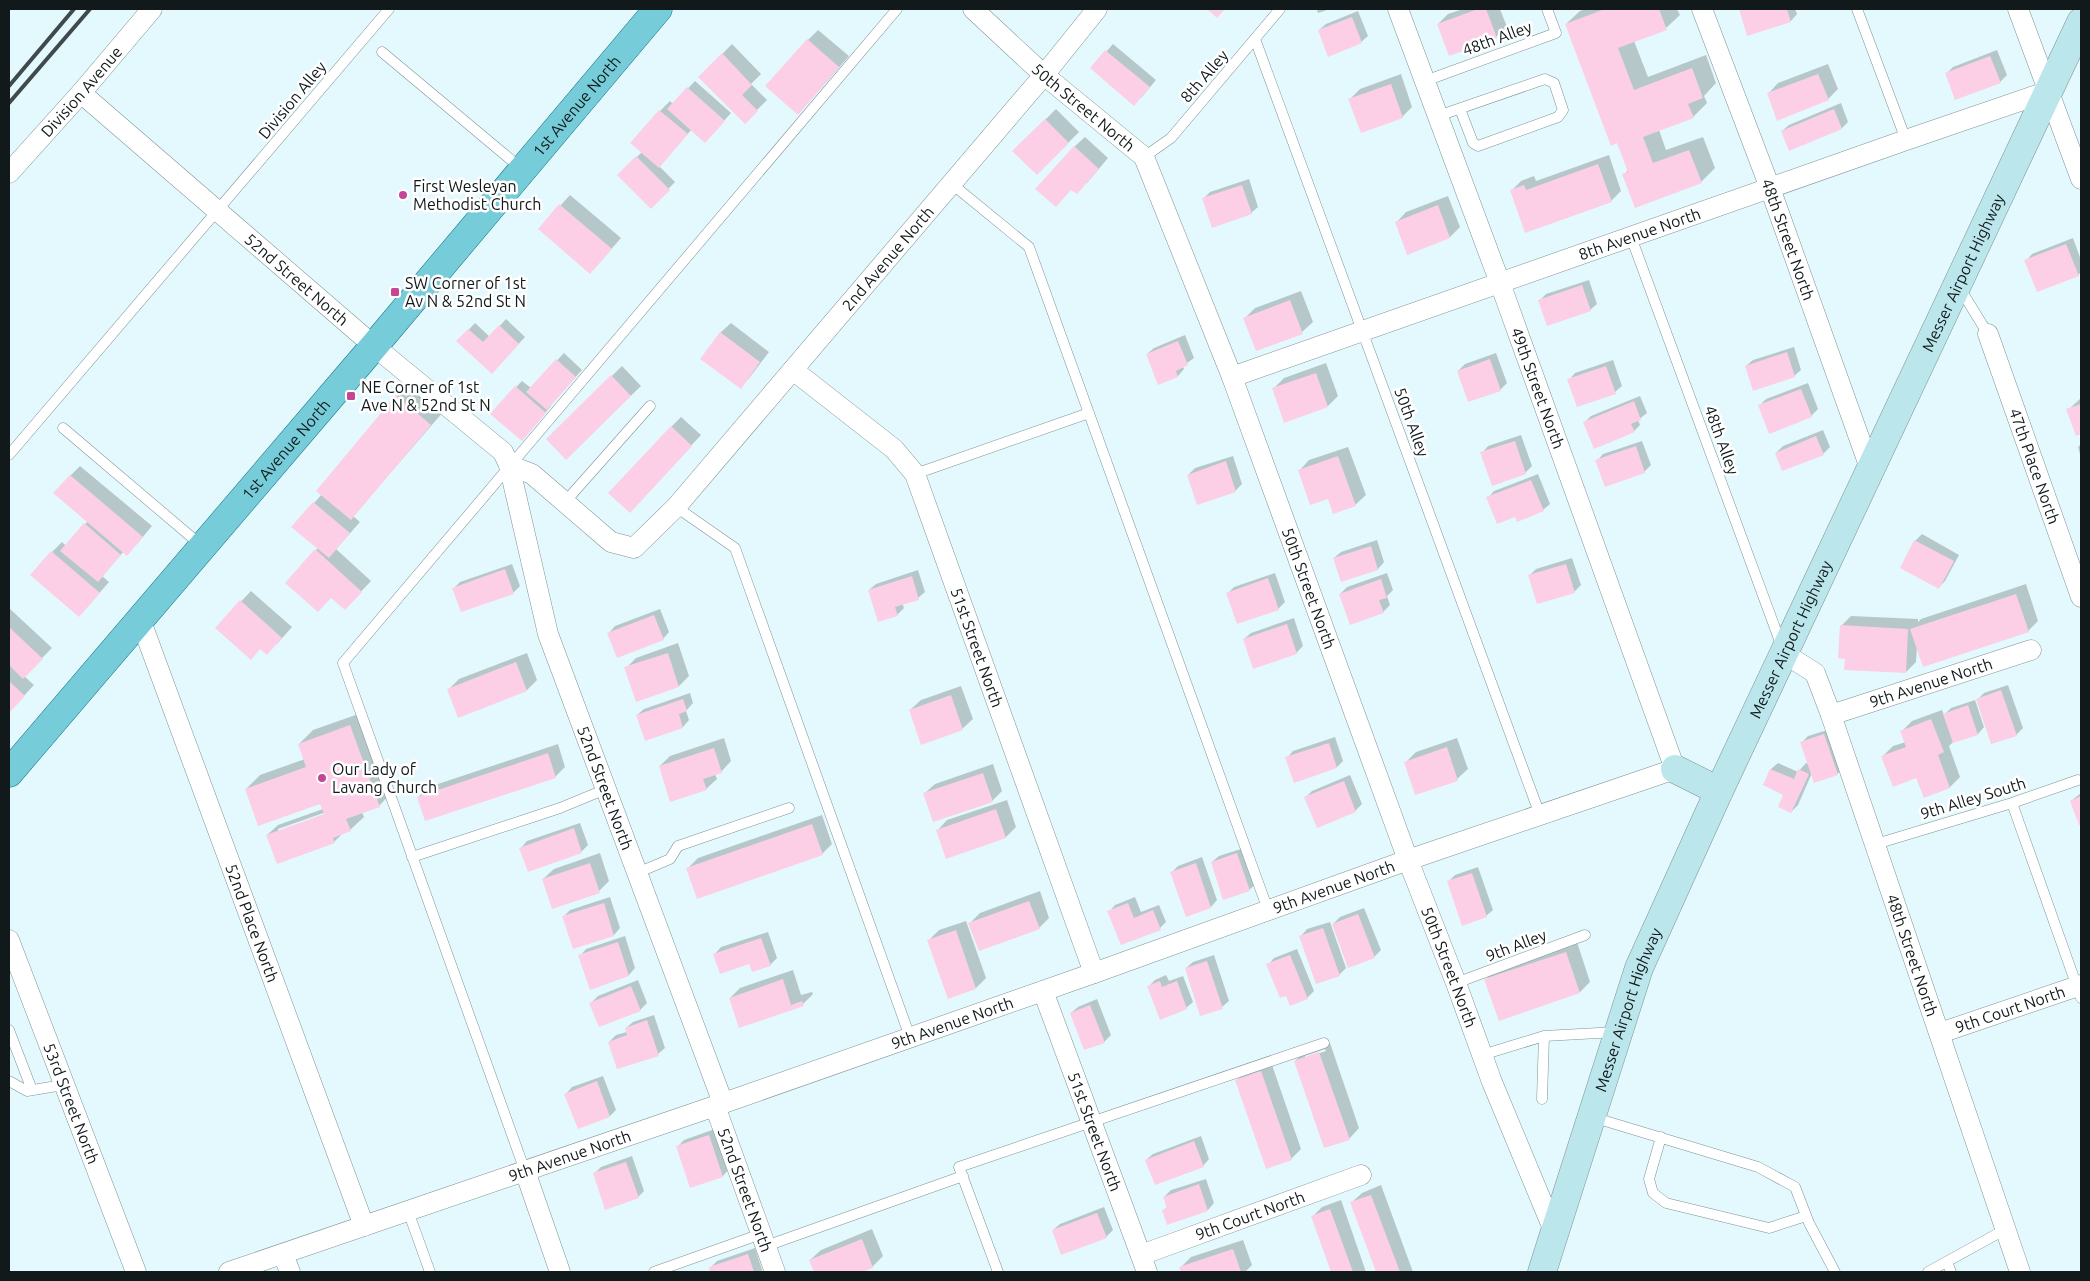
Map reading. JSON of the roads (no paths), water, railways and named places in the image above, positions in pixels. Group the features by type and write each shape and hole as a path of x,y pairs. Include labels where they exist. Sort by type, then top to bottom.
{"main road":[{"name":"1st Avenue North","path":"9,772 374,346 658,9"},
{"name":"Messer Airport Highway","path":"1542,1272 1639,968 1719,791 2081,22"},
{"path":"1675,769 1719,791"}],"street":[{"name":"Division Avenue","path":"9,173 81,93 152,9"},
{"name":"50th Street North","path":"973,9 1044,75 1144,157 1232,378 1408,860 1482,1055 1554,1231"},
{"name":"2nd Avenue North","path":"676,507 952,184 1097,9"},
{"name":"49th Street North","path":"1398,9 1500,283 1675,769"},
{"name":"48th Street North","path":"1702,9 1770,188 1871,471"},
{"path":"2018,9 2081,179"},
{"name":"8th Avenue North","path":"1232,378 2049,91"},
{"name":"52nd Street North","path":"81,93 374,346 504,452 509,465 548,634 637,873 719,1105 775,1272"},
{"name":"47th Place North","path":"1988,334 2081,597"},
{"name":"51st Street North","path":"793,370 894,448 915,474 1094,973"},
{"path":"509,465 532,474 611,542 634,548 676,507"},
{"name":"52nd Place North","path":"140,619 364,1226"},
{"name":"9th Avenue North","path":"1832,714 2031,650"},
{"name":"48th Street North","path":"1785,654 1815,673 1832,714 2020,1272"},
{"name":"9th Avenue North","path":"228,1272 286,1263 364,1226 719,1105 1408,860 1675,769"},
{"name":"53rd Street North","path":"9,940 18,975 63,1085 129,1270"},
{"name":"9th Court North","path":"1940,1034 2080,990"},
{"name":"51st Street North","path":"1043,991 1144,1264"},
{"path":"525,1171 560,1272"},
{"name":"9th Court North","path":"1144,1264 1361,1175"}],"lane":[{"name":"Division Alley","path":"9,455 389,9"},
{"path":"525,1171 343,663 897,9"},
{"name":"8th Alley","path":"1144,157 1171,138 1280,9"},
{"name":"48th Alley","path":"1425,81 1556,33 1548,9"},
{"path":"1857,9 1906,140"},
{"name":"50th Alley","path":"1255,39 1540,815"},
{"path":"382,52 522,170"},
{"path":"1438,116 1545,79 1554,83 1563,110 1558,117 1478,146 1473,143 1460,109"},
{"path":"952,184 1029,246 1268,910"},
{"name":"48th Alley","path":"1631,237 1785,654"},
{"path":"1958,286 1988,334"},
{"path":"565,502 650,406"},
{"path":"915,474 1089,413"},
{"path":"63,428 202,547"},
{"path":"676,507 735,548 910,1037"},
{"name":"9th Alley South","path":"1876,844 2012,803 2078,780"},
{"path":"412,857 560,808 606,789"},
{"path":"2012,803 2080,990"},
{"path":"637,873 670,859 678,846 789,808"},
{"name":"9th Alley","path":"1456,983 1585,935"},
{"path":"9,1030 32,1090"},
{"path":"1482,1055 1544,1036 1618,1032"},
{"path":"1542,1099 1544,1036"},
{"path":"998,1272 959,1167 1324,1043"},
{"path":"9,1081 27,1090 63,1085"},
{"path":"1591,1117 1758,1168 1795,1187 1806,1216 1835,1272"},
{"path":"1661,1137 1649,1179 1653,1193 1666,1203 1769,1228 1806,1216"},
{"path":"654,1272 672,1270 963,1176"},
{"path":"408,1211 430,1272"},
{"path":"1928,1272 2006,1229"},
{"path":"1947,1262 1951,1272"}],"railway":[{"path":"9,86 74,9"},
{"path":"9,103 90,9"}],"place":[{"name":"First Wesleyan Methodist Church","path":"403,195"},
{"name":"SW Corner of 1st Av N & 52nd St N","path":"395,292"},
{"name":"NE Corner of 1st Ave N & 52nd St N","path":"351,396"},
{"name":"Our Lady of Lavang Church","path":"322,778"}]}
